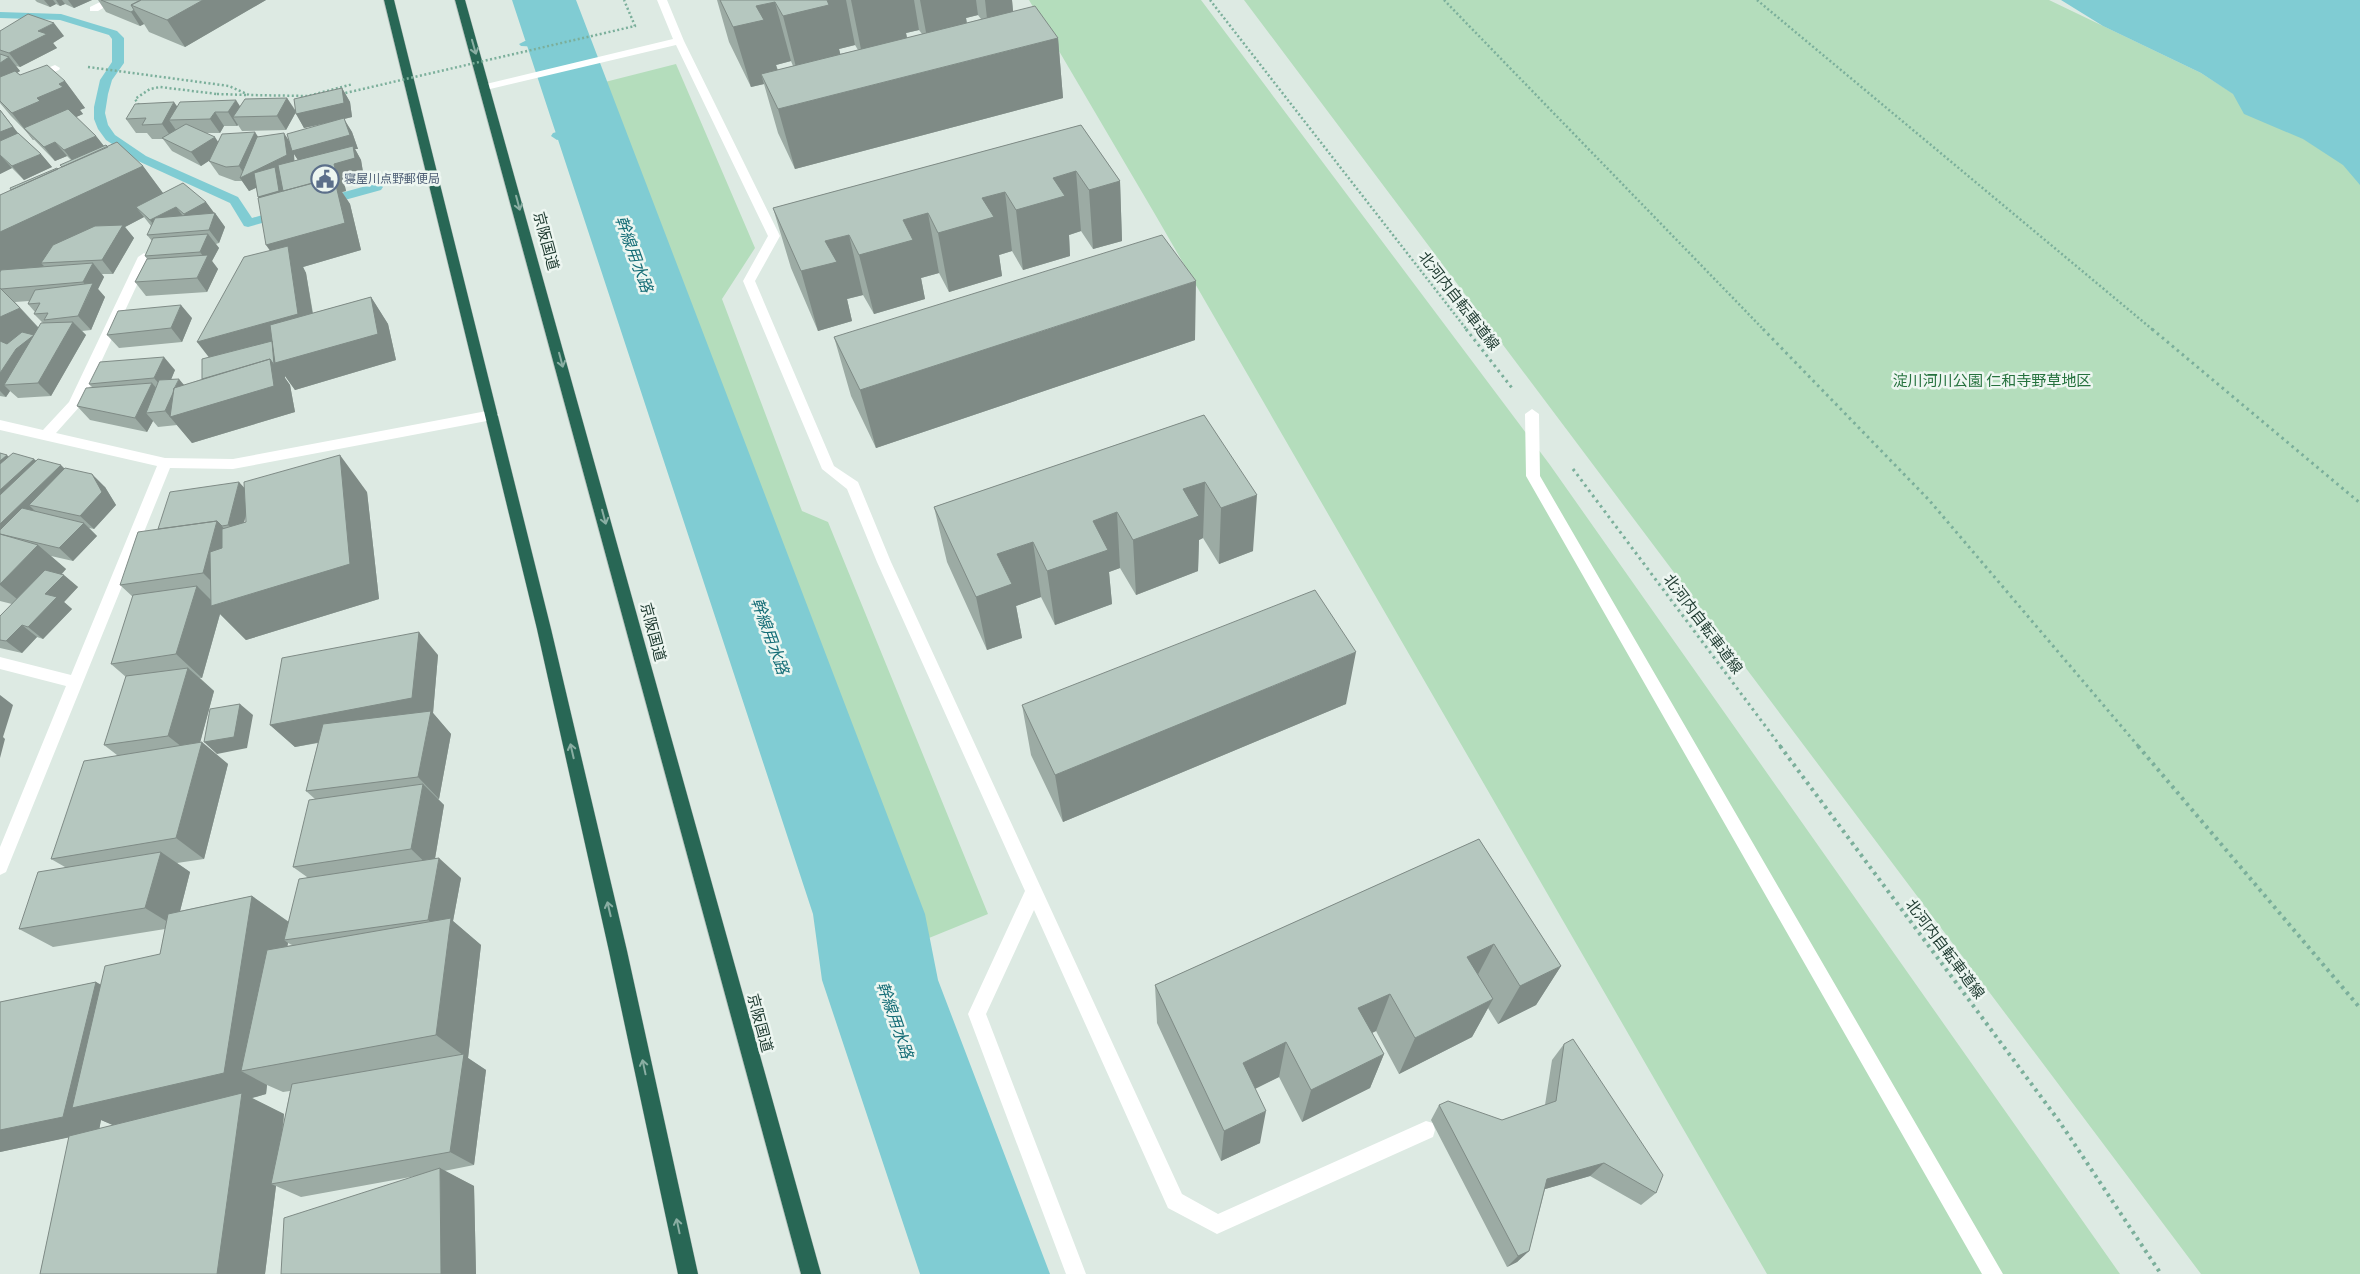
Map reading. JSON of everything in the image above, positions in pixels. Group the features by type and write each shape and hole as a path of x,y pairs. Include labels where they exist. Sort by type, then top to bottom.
{"highway":[{"path":"389,0 408,86 492,416 621,959 688,1274"},
{"name":"京阪国道","path":"460,0 486,87 811,1274"}],"street":[{"path":"94,9 112,0"},
{"path":"662,0 679,41 774,236 749,281 829,469 853,486 888,571 1175,1201 1218,1224 1426,1130"},
{"path":"486,87 679,41"},
{"path":"0,91 55,68"},
{"path":"46,436 74,405 144,257"},
{"path":"1532,414 1533,476 1993,1274"},
{"path":"0,425 165,463 233,464 492,416"},
{"path":"0,867 165,463"},
{"path":"0,663 74,682"},
{"path":"1034,891 977,1014 1076,1274"}],"path":[{"path":"339,94 635,26 624,0"},
{"name":"北河内自転車道線","path":"1210,0 1532,414 2059,1121 2161,1274"},
{"path":"1444,0 1929,500 2360,1008"},
{"path":"1757,0 2360,503"},
{"path":"104,68 229,86 249,95"},
{"path":"142,107 136,104 135,99 150,89 160,87 218,94 308,96 353,84"}],"green space":[{"path":"1029,0 1201,0 1550,465 2120,1274 1767,1274 1156,216"},
{"name":"淀川河川公園 仁和寺野草地区","path":"1244,0 2049,0 2201,73 2360,175 2360,1274 2201,1274"},
{"path":"676,64 755,248 722,299 802,511 828,522 988,914 929,938 605,82"}],"water":[{"path":"2061,0 2360,0 2360,185 2343,165 2303,139 2244,114 2233,94 2201,73 2103,26"}],"building":[{"path":"101,0 141,0 131,5 134,10 131,12"},
{"path":"141,0 203,0 167,20 131,5"},
{"path":"720,0 827,0 829,5 783,16 775,2 756,6 764,20 733,27"},
{"path":"1035,6 1058,38 778,109 761,74"},
{"path":"28,14 54,23 38,31 47,34 9,53 0,50 0,31"},
{"path":"0,54 9,57 0,63"},
{"path":"47,65 65,81 59,84 63,87 37,98 40,101 12,113 0,101 0,77 15,71 20,75"},
{"path":"342,88 344,103 296,114 294,99"},
{"path":"287,98 277,116 233,117 245,99"},
{"path":"236,100 228,112 215,112 210,119 169,120 180,102"},
{"path":"174,102 162,124 142,125 146,118 126,119 135,104"},
{"path":"68,109 96,136 64,150 55,142 44,147 24,128"},
{"path":"0,110 13,127 0,132"},
{"path":"344,118 350,135 292,151 287,134"},
{"path":"186,124 215,137 191,152 162,138"},
{"path":"1081,125 1120,181 1089,190 1076,171 1053,178 1065,196 1016,210 1005,192 982,198 994,217 938,233 928,213 903,220 913,240 859,255 849,235 825,241 837,262 801,271 773,208"},
{"path":"255,132 239,166 226,167 209,161 222,134"},
{"path":"18,133 41,154 12,166 0,155 0,141"},
{"path":"284,133 287,155 240,178 257,137"},
{"path":"117,142 143,166 0,232 0,195"},
{"path":"106,145 108,147 62,167 60,165"},
{"path":"353,146 355,158 334,164 337,177 283,191 278,165"},
{"path":"275,167 279,191 258,197 254,173"},
{"path":"57,168 11,190 10,188"},
{"path":"334,177 345,223 266,245 258,198"},
{"path":"183,183 206,202 184,214 176,207 150,220 136,207"},
{"path":"215,213 209,230 147,235 155,218"},
{"path":"123,225 102,260 41,263 53,245 95,226"},
{"path":"208,234 200,252 145,256 153,238"},
{"path":"1162,235 1196,281 860,390 834,337"},
{"path":"288,246 298,314 197,342 244,257"},
{"path":"208,255 197,278 135,282 147,259"},
{"path":"93,263 83,282 0,288 1,270"},
{"path":"93,283 78,316 44,320 48,313 34,314 40,303 28,304 35,290"},
{"path":"0,288 20,308 0,317"},
{"path":"371,297 378,334 275,363 270,325"},
{"path":"181,305 171,328 107,335 118,311"},
{"path":"73,322 38,383 4,385 41,323"},
{"path":"22,332 34,335 16,349 0,373 0,341 7,344"},
{"path":"272,341 274,365 270,359 202,379 202,359"},
{"path":"164,357 154,378 89,384 100,362"},
{"path":"270,359 274,386 170,417 174,388"},
{"path":"179,379 165,411 146,413 159,380"},
{"path":"152,383 135,418 77,406 86,388"},
{"path":"1204,415 1257,495 1221,508 1205,482 1183,489 1199,516 1133,540 1117,512 1093,521 1108,550 1047,571 1033,542 997,554 1012,584 976,597 934,507"},
{"path":"0,453 7,455 0,461"},
{"path":"13,453 34,459 0,490 0,464"},
{"path":"340,455 350,564 211,606 210,552 222,548 222,529 246,522 244,482"},
{"path":"38,459 61,465 0,524 0,495"},
{"path":"65,468 92,474 102,492 80,516 29,505"},
{"path":"239,482 228,525 222,526 217,521 158,529 170,492"},
{"path":"22,508 84,523 59,548 0,534 0,530"},
{"path":"217,521 203,573 120,585 138,532"},
{"path":"0,534 38,545 0,584"},
{"path":"45,570 64,575 45,594 57,597 28,627 22,625 6,641 0,640 0,616"},
{"path":"197,586 176,654 111,664 133,595"},
{"path":"1315,590 1356,652 1055,775 1022,705"},
{"path":"419,632 412,698 270,725 282,658"},
{"path":"188,668 168,736 104,745 126,676"},
{"path":"240,704 234,737 204,742 210,709"},
{"path":"431,711 418,777 306,791 323,724"},
{"path":"202,742 176,838 51,859 84,761"},
{"path":"423,784 411,849 293,867 309,800"},
{"path":"1479,839 1561,966 1520,986 1494,944 1467,957 1493,999 1415,1038 1390,994 1358,1008 1384,1054 1311,1090 1286,1042 1243,1063 1266,1111 1224,1131 1155,985"},
{"path":"161,852 145,908 19,929 38,872"},
{"path":"439,858 428,920 284,940 299,879"},
{"path":"252,896 224,1073 72,1108 105,966 160,954 168,914"},
{"path":"451,918 436,1035 241,1071 267,950"},
{"path":"96,982 63,1117 0,1130 0,1002"},
{"path":"1573,1039 1663,1175 1656,1193 1604,1163 1547,1179 1529,1251 1518,1256 1439,1105 1448,1101 1502,1120 1556,1101 1564,1044"},
{"path":"464,1054 450,1152 271,1184 292,1084"},
{"path":"242,1093 217,1274 40,1274 69,1136"},
{"path":"440,1168 441,1274 281,1274 284,1218"}],"waterway":[{"name":"幹線用水路","path":"544,0 869,914 880,980 985,1274"},
{"path":"0,15 61,17 113,33 118,38 118,63 104,84 99,113 102,126 111,137 142,159 234,200 241,208 248,223 283,213"},
{"path":"525,44 560,45"},
{"path":"557,136 589,127"},
{"path":"323,202 377,187"}],"place":[{"name":"寝屋川点野郵便局","path":"325,179"}]}
